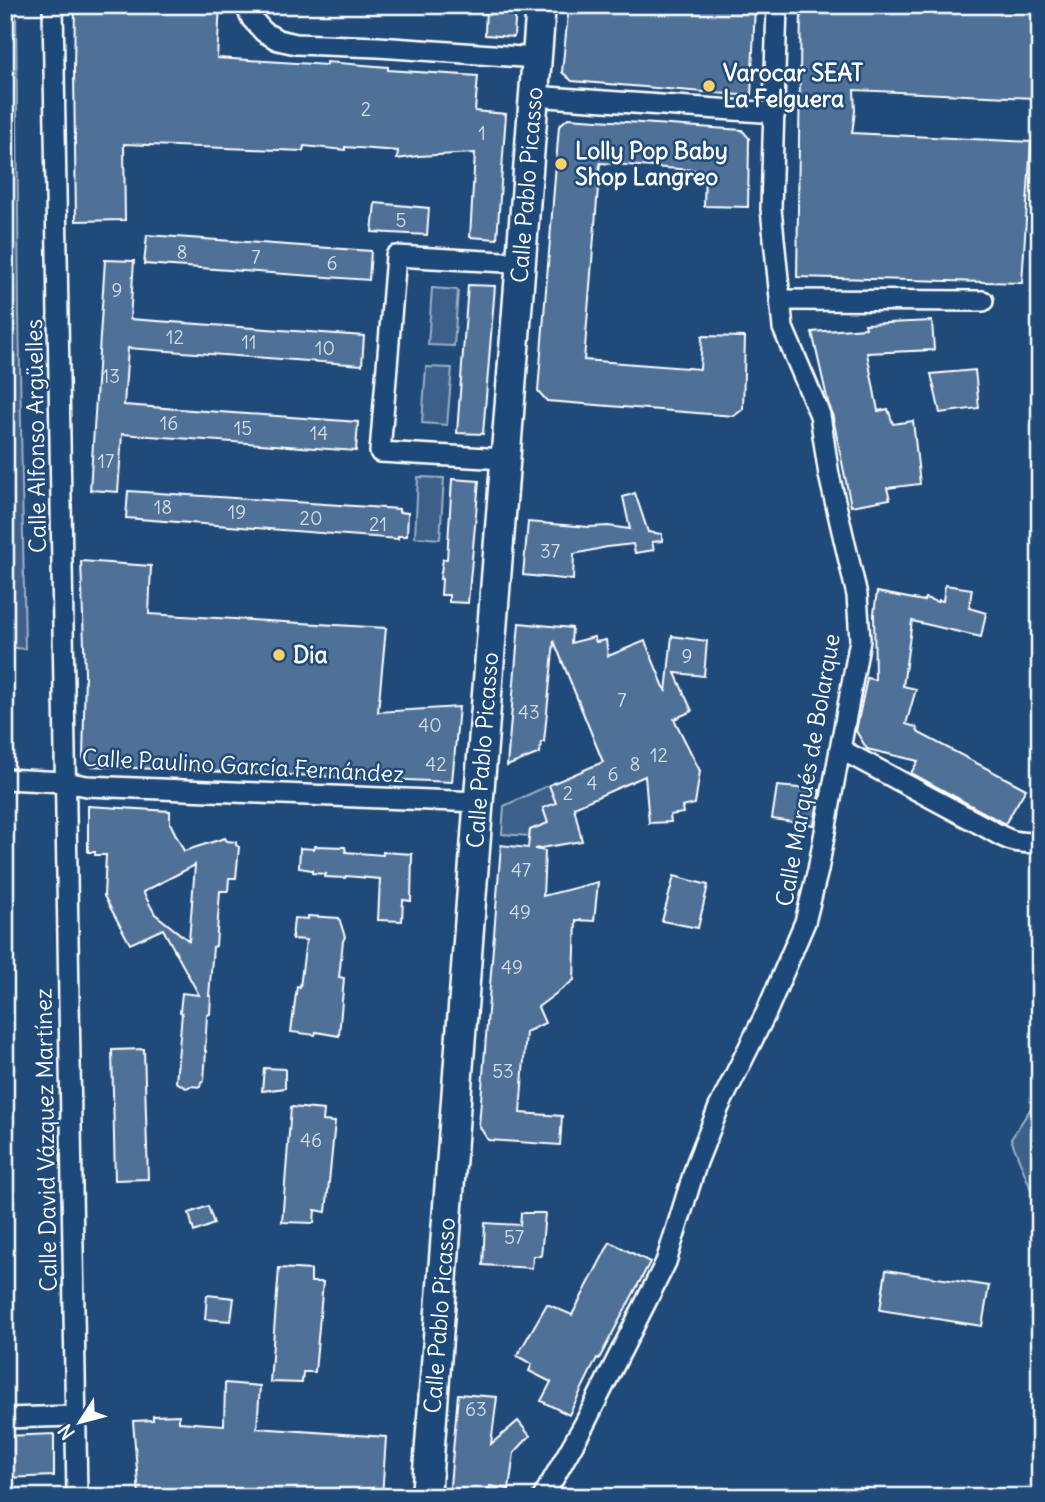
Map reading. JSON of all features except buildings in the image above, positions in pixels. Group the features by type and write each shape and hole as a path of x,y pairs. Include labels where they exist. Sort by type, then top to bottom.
{"street":[{"name":"Calle Alfonso Argüelles","path":"53,5 65,782"},
{"path":"245,5 252,19 264,32 278,40 296,44 537,58"},
{"name":"Calle Pablo Picasso","path":"426,1497 541,5"},
{"name":"Calle Marqués de Bolarque","path":"543,1497 585,1423 666,1262 697,1162 719,1107 766,1013 806,922 860,640 857,595 829,475 821,415 783,328 771,209 777,5"},
{"path":"533,96 775,113"},
{"path":"505,459 380,452 396,256 521,263"},
{"path":"780,300 983,301"},
{"path":"840,749 1005,839 1017,843 1040,843"},
{"name":"Calle Paulino García Fernández","path":"5,779 65,782 87,786 479,802"},
{"name":"Calle David Vázquez Martínez","path":"65,782 77,1497"},
{"path":"5,1418 75,1416"}],"shaded area":[{"path":"5,5 16,5 25,649 5,647"},
{"path":"432,288 458,290 454,346 428,345"},
{"path":"426,367 452,368 447,425 422,423"},
{"path":"418,477 444,478 440,539 415,537"},
{"path":"549,785 556,803 543,808 548,823 530,830 529,836 502,834 504,806"},
{"path":"1040,1094 1040,1212 1011,1139"}],"place":[{"name":"Varocar SEAT La Felguera","path":"709,86"},
{"name":"Lolly Pop Baby Shop Langreo","path":"561,164"},
{"name":"Dia","path":"279,655"}]}
